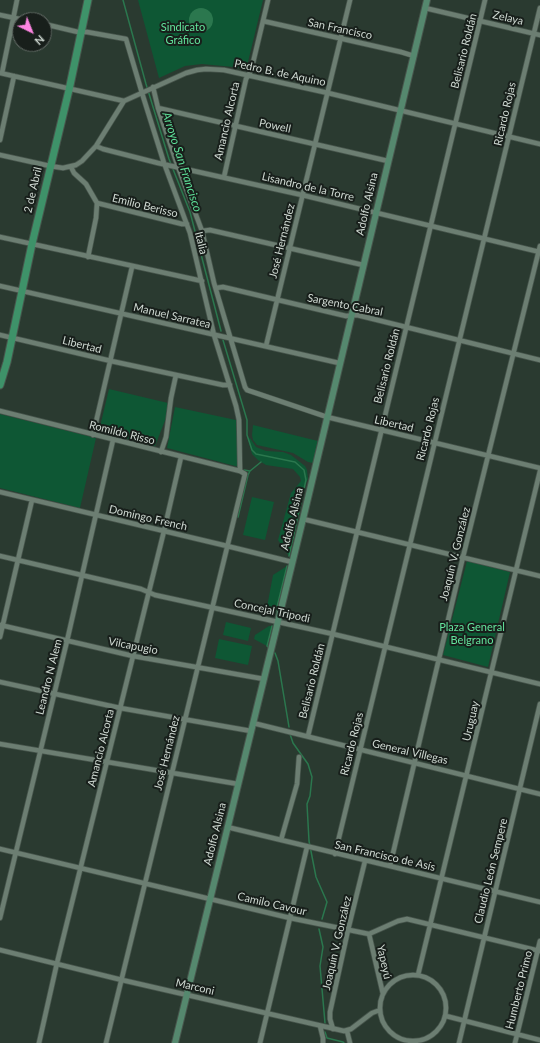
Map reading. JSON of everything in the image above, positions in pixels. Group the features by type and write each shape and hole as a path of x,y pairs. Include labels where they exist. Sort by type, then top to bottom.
{"main road":[{"name":"2 de Abril","path":"0,385 7,362 32,244 69,90 88,0"}],"street":[{"path":"14,12 17,0"},
{"name":"Amancio Alcorta","path":"224,177 248,75 251,71 268,0"},
{"name":"José Hernández","path":"266,346 350,0"},
{"name":"Adolfo Alsina","path":"175,1043 303,519 339,363 414,56 426,0"},
{"name":"Belisario Roldán","path":"308,736 485,0"},
{"name":"Zelaya","path":"425,8 540,35"},
{"name":"Ricardo Rojas","path":"335,854 540,8"},
{"path":"0,15 12,17"},
{"name":"San Francisco","path":"263,21 414,56"},
{"path":"0,155 50,166 63,168 71,167 82,161 96,146 124,101 69,90 1,73 12,22"},
{"path":"52,26 82,32"},
{"name":"Italia","path":"82,32 126,39 187,224 238,413 240,471"},
{"name":"Pedro B. de Aquino","path":"124,101 175,77 197,70 220,69 401,110 540,144"},
{"path":"0,140 14,76"},
{"name":"Italia","path":"152,88 177,167 202,231 214,283 247,390"},
{"name":"Powell","path":"158,108 388,161"},
{"name":"Lisandro de la Torre","path":"96,146 177,167 376,212 539,252"},
{"name":"Emilio Berisso","path":"71,167 74,173 86,184 97,203 187,224"},
{"path":"88,257 96,218 97,203"},
{"path":"202,231 210,230 363,265"},
{"path":"0,237 132,267 202,281"},
{"name":"Joaquín V. González","path":"390,866 438,660 540,246"},
{"path":"93,435 132,267"},
{"name":"Manuel Sarratea","path":"0,286 339,363"},
{"name":"Sargento Cabral","path":"216,288 223,287 346,316 357,315 540,360"},
{"name":"Libertad","path":"0,335 176,375 223,385 230,384"},
{"path":"161,452 166,437 171,398 176,375"},
{"name":"Libertad","path":"247,390 327,417 540,468"},
{"name":"Romildo Risso","path":"0,411 240,471"},
{"name":"Leandro N Alem","path":"0,918 67,641 113,440"},
{"name":"Amancio Alcorta","path":"39,1043 80,868 181,457"},
{"name":"José Hernández","path":"106,1043 245,477 244,472 240,471"},
{"name":"Uruguay","path":"418,975 468,775 491,672 540,471"},
{"name":"Domingo French","path":"0,492 292,562"},
{"path":"0,637 1,625 32,500"},
{"path":"303,519 540,576"},
{"name":"Concejal Tripodi","path":"0,556 141,589 155,595 277,621 540,684"},
{"name":"Vilcapugio","path":"1,625 133,656 264,679"},
{"path":"0,682 120,708 251,731"},
{"name":"Claudio León Sempere","path":"458,1043 540,704"},
{"name":"General Villegas","path":"253,723 540,794"},
{"path":"0,744 238,784"},
{"path":"281,840 297,784 299,757"},
{"name":"San Francisco de Asís","path":"227,827 309,848 540,902"},
{"path":"260,1043 290,918 309,848"},
{"name":"Camilo Cavour","path":"0,849 290,918 369,934"},
{"name":"Joaquín V. González","path":"333,1029 330,1019 330,1012 365,861"},
{"path":"369,934 402,919 539,951"},
{"name":"Yapeyú","path":"369,934 383,994"},
{"name":"Humberto Primo","path":"515,1043 539,951 540,941"},
{"name":"Marconi","path":"0,950 267,1014 347,1031"},
{"path":"407,975 418,975 429,978 437,985 443,994 446,1004 446,1016 442,1025 435,1033 426,1039 405,1042 397,1038 384,1025 380,1010 380,1001 388,986 397,979 407,975"},
{"path":"350,1043 347,1031 380,1010"},
{"path":"446,1016 540,1040"},
{"path":"320,1026 323,1043"}],"green space":[{"name":"Sindicato Gráfico","path":"138,0 263,0 247,66 244,68 202,64 185,66 159,78"},
{"path":"109,389 168,403 166,418 155,446 99,431"},
{"path":"175,407 236,420 239,458 237,463 239,467 167,448"},
{"path":"0,414 96,438 80,508 0,488"},
{"path":"253,425 318,441 313,463 308,462 293,453 257,445 253,440 252,435"},
{"path":"250,438 256,447 266,451 283,452 291,455 305,466 307,470 308,479 305,484 289,556 278,540 291,493 301,481 300,477 293,469 266,465 258,460 252,454 248,439"},
{"path":"252,497 274,502 265,540 243,535"},
{"name":"Plaza General Belgrano","path":"467,561 510,572 488,667 443,655"},
{"path":"287,566 275,615 267,607 273,575"},
{"path":"226,622 251,628 248,641 223,635"},
{"path":"269,626 272,626 267,646 254,639 255,635"},
{"path":"219,639 252,646 248,665 215,658"}],"shaded area":[{"path":"201,8 209,12 213,20 209,28 201,32 193,28 189,20 193,12"}],"waterway":[{"name":"Arroyo San Francisco","path":"123,0 146,84 169,159 190,212 221,331"},
{"name":"Arroyo San Francisco","path":"223,340 247,420 247,435 252,450 256,454 295,462 304,470 306,480 289,556"},
{"path":"244,470 250,471 261,462"},
{"path":"238,517 250,471"},
{"name":"Arroyo San Francisco","path":"276,611 287,566"},
{"name":"Arroyo San Francisco","path":"268,647 272,626"},
{"name":"Arroyo San Francisco","path":"275,653 278,661 289,727"},
{"name":"Arroyo San Francisco","path":"290,734 293,743 308,764 312,777 310,796 307,804 309,841 316,877 327,902 322,919"},
{"name":"Arroyo San Francisco","path":"319,929 323,947 320,966 325,1023"},
{"name":"Arroyo San Francisco","path":"325,1032 327,1038 344,1043"}]}
